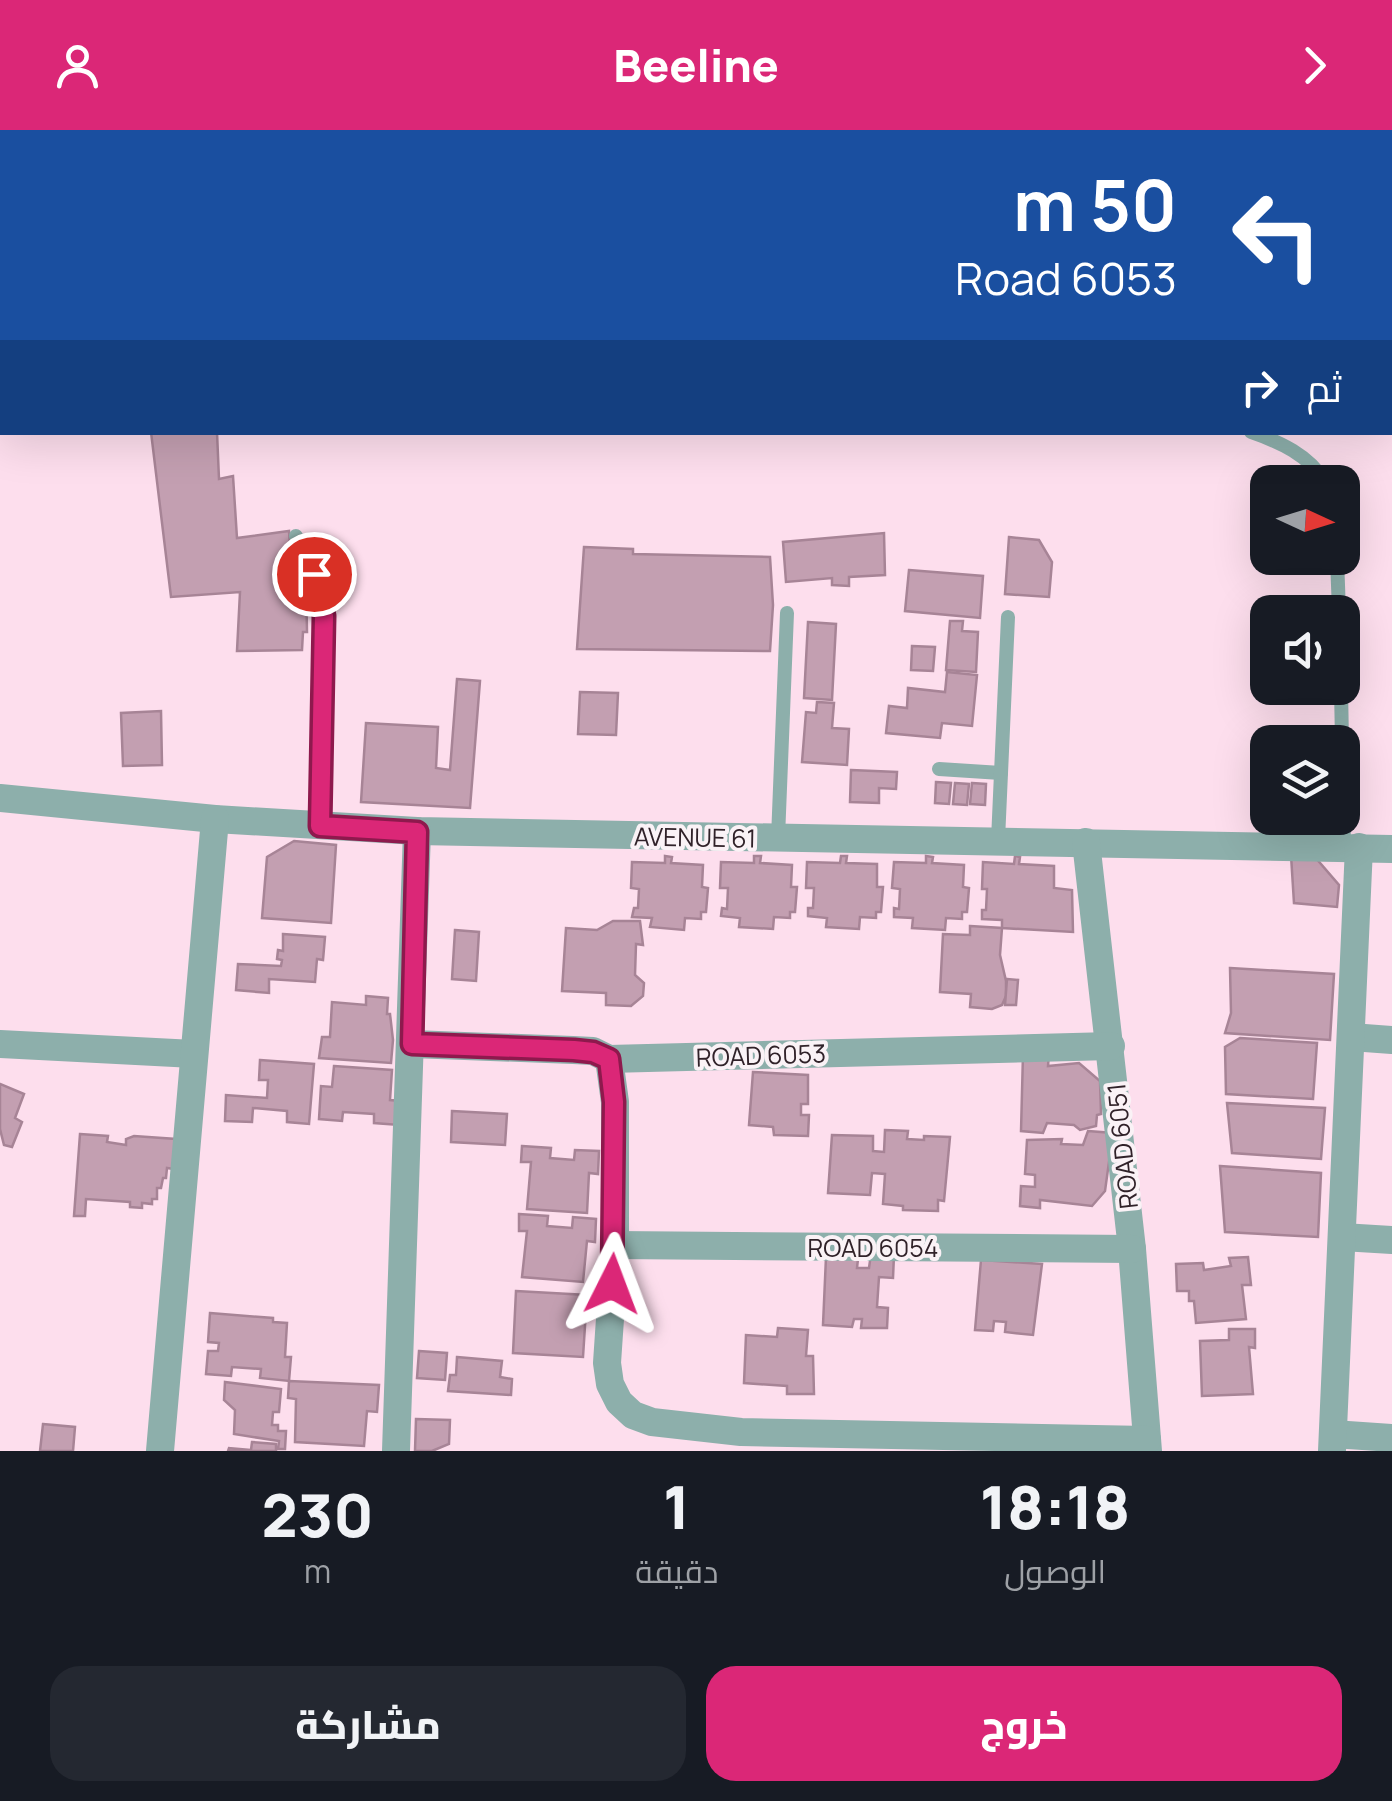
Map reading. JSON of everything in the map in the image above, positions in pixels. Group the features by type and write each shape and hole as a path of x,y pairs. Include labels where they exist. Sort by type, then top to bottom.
{"street":[{"name":"AVENUE 61","path":"0,798 215,819 417,832 1392,849"},
{"path":"160,1451 215,819"},
{"path":"396,1451 417,832"},
{"name":"ROAD 6051","path":"1086,842 1132,1249 1148,1446"},
{"path":"1352,847 1351,1037 1333,1442 1392,1438"},
{"path":"1351,1037 1392,1040"},
{"path":"0,1044 194,1054"},
{"name":"ROAD 6053","path":"412,1044 574,1050 609,1059 1111,1046"},
{"path":"609,1059 614,1102 614,1245 607,1363 610,1384 619,1402 633,1415 742,1441 1148,1446"},
{"path":"1342,1237 1392,1240"},
{"name":"ROAD 6054","path":"614,1245 1132,1249"}],"lane":[{"path":"1259,435 1278,442 1311,465"},
{"path":"296,536 314,574 324,616 320,826"},
{"path":"778,838 787,613"},
{"path":"998,840 1008,617"},
{"path":"939,769 1001,773"},
{"path":"1351,835 1352,847"}],"building":[{"path":"151,435 217,435 219,479 233,476 237,538 289,531 291,563 301,563 300,581 306,581 307,632 303,632 302,650 237,651 240,592 171,597"},
{"path":"884,533 885,575 849,577 849,586 832,585 832,578 786,582 783,542"},
{"path":"1009,537 1039,540 1052,562 1049,597 1005,594"},
{"path":"584,547 633,549 633,554 770,557 770,651 577,649"},
{"path":"909,570 983,576 980,618 905,611"},
{"path":"950,621 963,621 962,631 978,632 976,672 946,670"},
{"path":"808,622 836,624 832,700 804,698"},
{"path":"912,646 935,647 933,671 911,670"},
{"path":"947,672 977,675 972,726 942,723 940,738 886,733 889,706 907,708 908,688 945,692"},
{"path":"457,679 480,681 470,808 361,802 366,723 438,727 436,768 450,770"},
{"path":"580,692 618,693 616,735 578,734"},
{"path":"817,702 834,703 832,728 849,729 847,765 802,762 806,712 816,713"},
{"path":"161,711 162,765 123,766 121,713"},
{"path":"851,770 897,772 896,789 879,788 879,803 850,802"},
{"path":"936,782 951,783 949,804 935,803"},
{"path":"955,783 969,784 967,805 953,804"},
{"path":"972,783 986,784 985,805 970,804"},
{"path":"294,841 336,845 331,923 262,918 267,857"},
{"path":"1291,855 1314,856 1339,885 1337,907 1294,903"},
{"path":"665,856 672,857 671,863 703,865 702,887 708,888 706,912 701,912 701,919 685,918 684,930 650,927 652,918 632,917 634,908 638,908 639,889 631,888 632,862 665,863"},
{"path":"754,856 761,856 760,863 792,865 791,887 797,887 795,912 790,912 790,918 774,917 773,929 739,927 740,918 721,916 722,908 727,909 728,888 720,888 721,862 754,863"},
{"path":"841,856 847,856 846,863 877,864 877,887 883,887 881,912 876,912 876,918 860,917 859,929 826,927 827,918 808,916 808,908 813,908 814,888 806,888 807,862 840,863"},
{"path":"926,856 933,857 932,863 964,865 963,887 969,888 967,912 962,912 962,919 946,918 945,930 912,928 913,918 894,917 894,908 899,909 900,889 892,888 894,862 926,863"},
{"path":"1015,856 1020,857 1019,864 1054,866 1054,888 1072,890 1073,932 1002,928 1002,920 982,919 987,889 982,889 983,862 1014,864"},
{"path":"613,921 640,921 643,945 636,944 635,975 644,983 643,996 631,1006 606,1005 606,993 562,991 566,928 597,930"},
{"path":"970,926 1002,928 1000,955 1006,996 1002,1005 992,1009 970,1007 971,994 940,992 943,934 970,935"},
{"path":"455,930 479,932 476,981 452,979"},
{"path":"283,934 325,937 323,960 317,959 315,982 269,979 269,993 236,990 238,964 281,966 282,960 277,959 278,950 283,951"},
{"path":"1230,968 1334,974 1330,1040 1225,1033 1231,1013"},
{"path":"1007,979 1018,980 1016,1005 1005,1005"},
{"path":"366,996 388,998 393,1040 391,1063 319,1058 322,1037 330,1037 332,1002 366,1005"},
{"path":"1240,1038 1317,1043 1313,1099 1226,1094 1225,1047"},
{"path":"1023,1054 1049,1054 1048,1066 1079,1063 1100,1081 1101,1114 1097,1115 1096,1126 1080,1130 1074,1125 1047,1123 1043,1133 1021,1131"},
{"path":"260,1060 314,1064 309,1124 287,1122 287,1111 253,1108 252,1122 225,1121 226,1095 267,1098 268,1080 259,1080"},
{"path":"334,1066 392,1070 390,1100 401,1101 399,1125 374,1123 374,1114 343,1112 342,1121 319,1119 321,1086 332,1087"},
{"path":"753,1072 808,1075 808,1104 801,1104 801,1115 809,1115 808,1136 774,1135 773,1127 749,1125"},
{"path":"0,1084 24,1094 15,1118 22,1122 12,1147 4,1145 0,1129"},
{"path":"1227,1103 1325,1108 1321,1159 1232,1153"},
{"path":"452,1111 507,1114 505,1145 451,1142"},
{"path":"885,1130 908,1131 907,1139 950,1137 944,1201 938,1200 938,1211 903,1210 903,1206 883,1204 885,1174 872,1173 870,1195 828,1193 832,1135 873,1136 873,1151 884,1152"},
{"path":"1088,1131 1113,1133 1105,1191 1092,1206 1040,1200 1040,1208 1020,1206 1021,1186 1035,1187 1035,1175 1025,1174 1027,1140 1062,1139 1061,1144 1083,1145"},
{"path":"80,1134 108,1136 107,1142 126,1145 126,1139 134,1136 176,1139 174,1169 167,1168 161,1188 157,1188 157,1199 152,1199 152,1204 142,1203 142,1208 130,1207 130,1202 86,1199 85,1216 74,1216"},
{"path":"522,1146 551,1148 550,1158 574,1160 575,1150 599,1151 598,1174 589,1173 587,1213 527,1209 531,1162 521,1162"},
{"path":"1220,1166 1321,1173 1318,1237 1225,1232"},
{"path":"519,1214 548,1216 547,1226 572,1228 573,1217 596,1219 595,1242 587,1241 583,1282 522,1277 527,1231 519,1231"},
{"path":"871,1254 894,1255 893,1278 879,1277 877,1307 888,1308 887,1328 861,1328 862,1319 854,1319 852,1327 823,1325 826,1257 858,1259 857,1268 869,1268"},
{"path":"1248,1257 1251,1285 1242,1285 1246,1319 1196,1323 1189,1291 1177,1291 1176,1264 1203,1263 1204,1270 1231,1266 1229,1258"},
{"path":"981,1260 1042,1264 1033,1335 1005,1332 1006,1322 994,1321 993,1331 975,1330"},
{"path":"516,1291 587,1295 583,1357 513,1353"},
{"path":"210,1313 273,1318 273,1322 287,1323 285,1357 291,1357 289,1381 260,1378 261,1369 232,1367 231,1376 206,1374 208,1351 218,1351 219,1343 208,1342"},
{"path":"778,1328 808,1330 806,1356 813,1356 814,1394 787,1394 787,1386 744,1383 746,1335 777,1337"},
{"path":"1229,1329 1255,1329 1255,1348 1249,1347 1253,1394 1202,1396 1200,1341 1229,1340"},
{"path":"419,1351 447,1353 445,1380 417,1378"},
{"path":"457,1357 502,1361 500,1377 512,1379 511,1395 448,1391 450,1375 456,1375"},
{"path":"289,1381 379,1385 377,1412 367,1411 364,1446 295,1442 296,1399 288,1398"},
{"path":"225,1382 281,1389 279,1412 273,1412 272,1425 278,1425 278,1431 286,1431 285,1449 278,1449 279,1441 234,1434 235,1410 224,1400"},
{"path":"416,1419 450,1420 449,1444 432,1451 415,1451"},
{"path":"43,1424 75,1427 73,1451 40,1451"},
{"path":"252,1442 276,1444 276,1451 228,1451 251,1450"}],"route":[{"path":"314,574 324,616 320,826 417,832 412,1044 574,1050 609,1059 614,1102 612,1284"}]}
